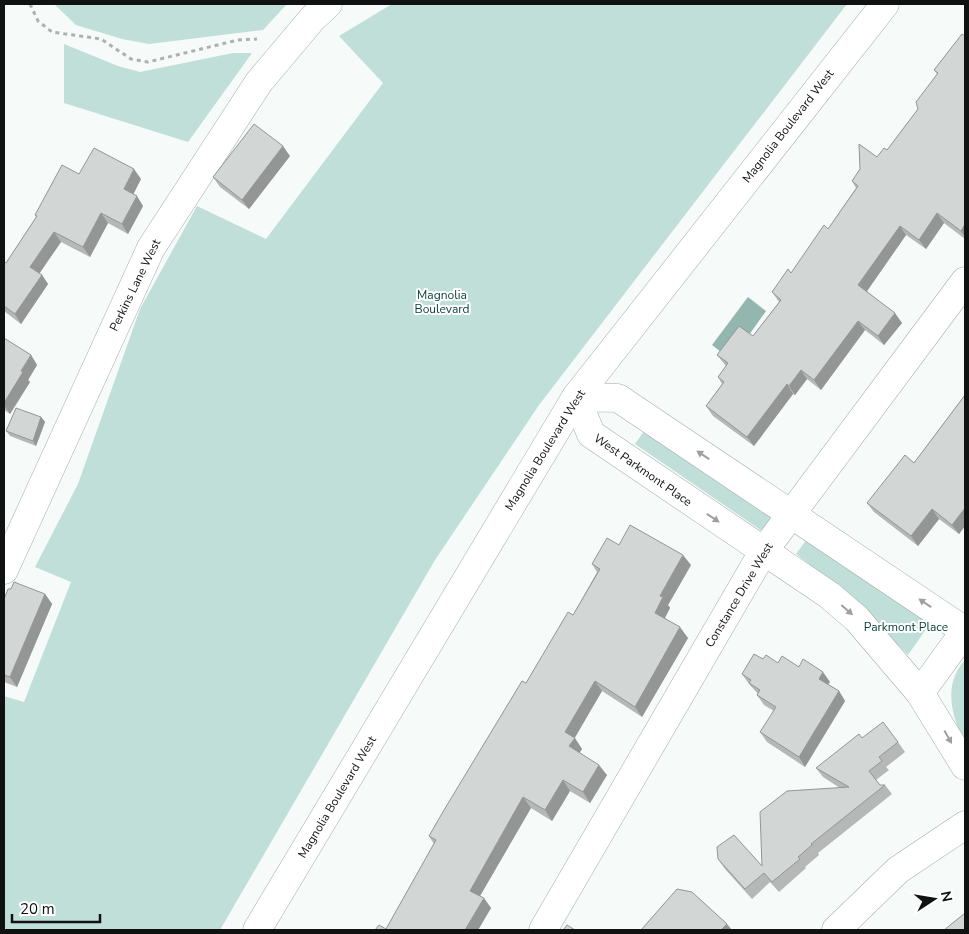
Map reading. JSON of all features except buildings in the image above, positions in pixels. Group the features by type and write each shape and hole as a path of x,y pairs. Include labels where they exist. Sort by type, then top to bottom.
{"street":[{"name":"Perkins Lane West","path":"4,570 151,248 259,82 292,42 328,4"},
{"name":"Magnolia Boulevard West","path":"257,930 576,397 884,4"},
{"name":"Constance Drive West","path":"542,930 763,552 965,281"},
{"path":"576,397 618,398 792,513 965,631 920,693"},
{"name":"West Parkmont Place","path":"576,397 591,434 829,595 857,619 920,693 965,766"},
{"path":"836,930 898,870 965,825"}],"path":[{"path":"30,4 38,21 52,32 101,39 131,59 148,62 238,40 260,39 282,34 292,42"}],"green space":[{"path":"54,4 287,4 263,30 149,44 122,39 76,25"},
{"name":"Magnolia Boulevard","path":"392,4 847,4 539,405 435,560 220,930 4,930 4,696 24,702 71,582 35,567 78,484 140,309 197,206 266,239 383,83 339,36"},
{"path":"64,44 118,66 140,72 233,53 252,53 188,142 64,103"},
{"path":"644,431 773,515 762,531 635,444"},
{"name":"Parkmont Place","path":"807,539 931,622 908,655 845,592 796,554"},
{"name":"Parkmont Place","path":"965,660 965,744 953,712 951,690 953,680"}],"shaded area":[{"path":"748,297 766,311 749,335 725,355 712,345"}]}
